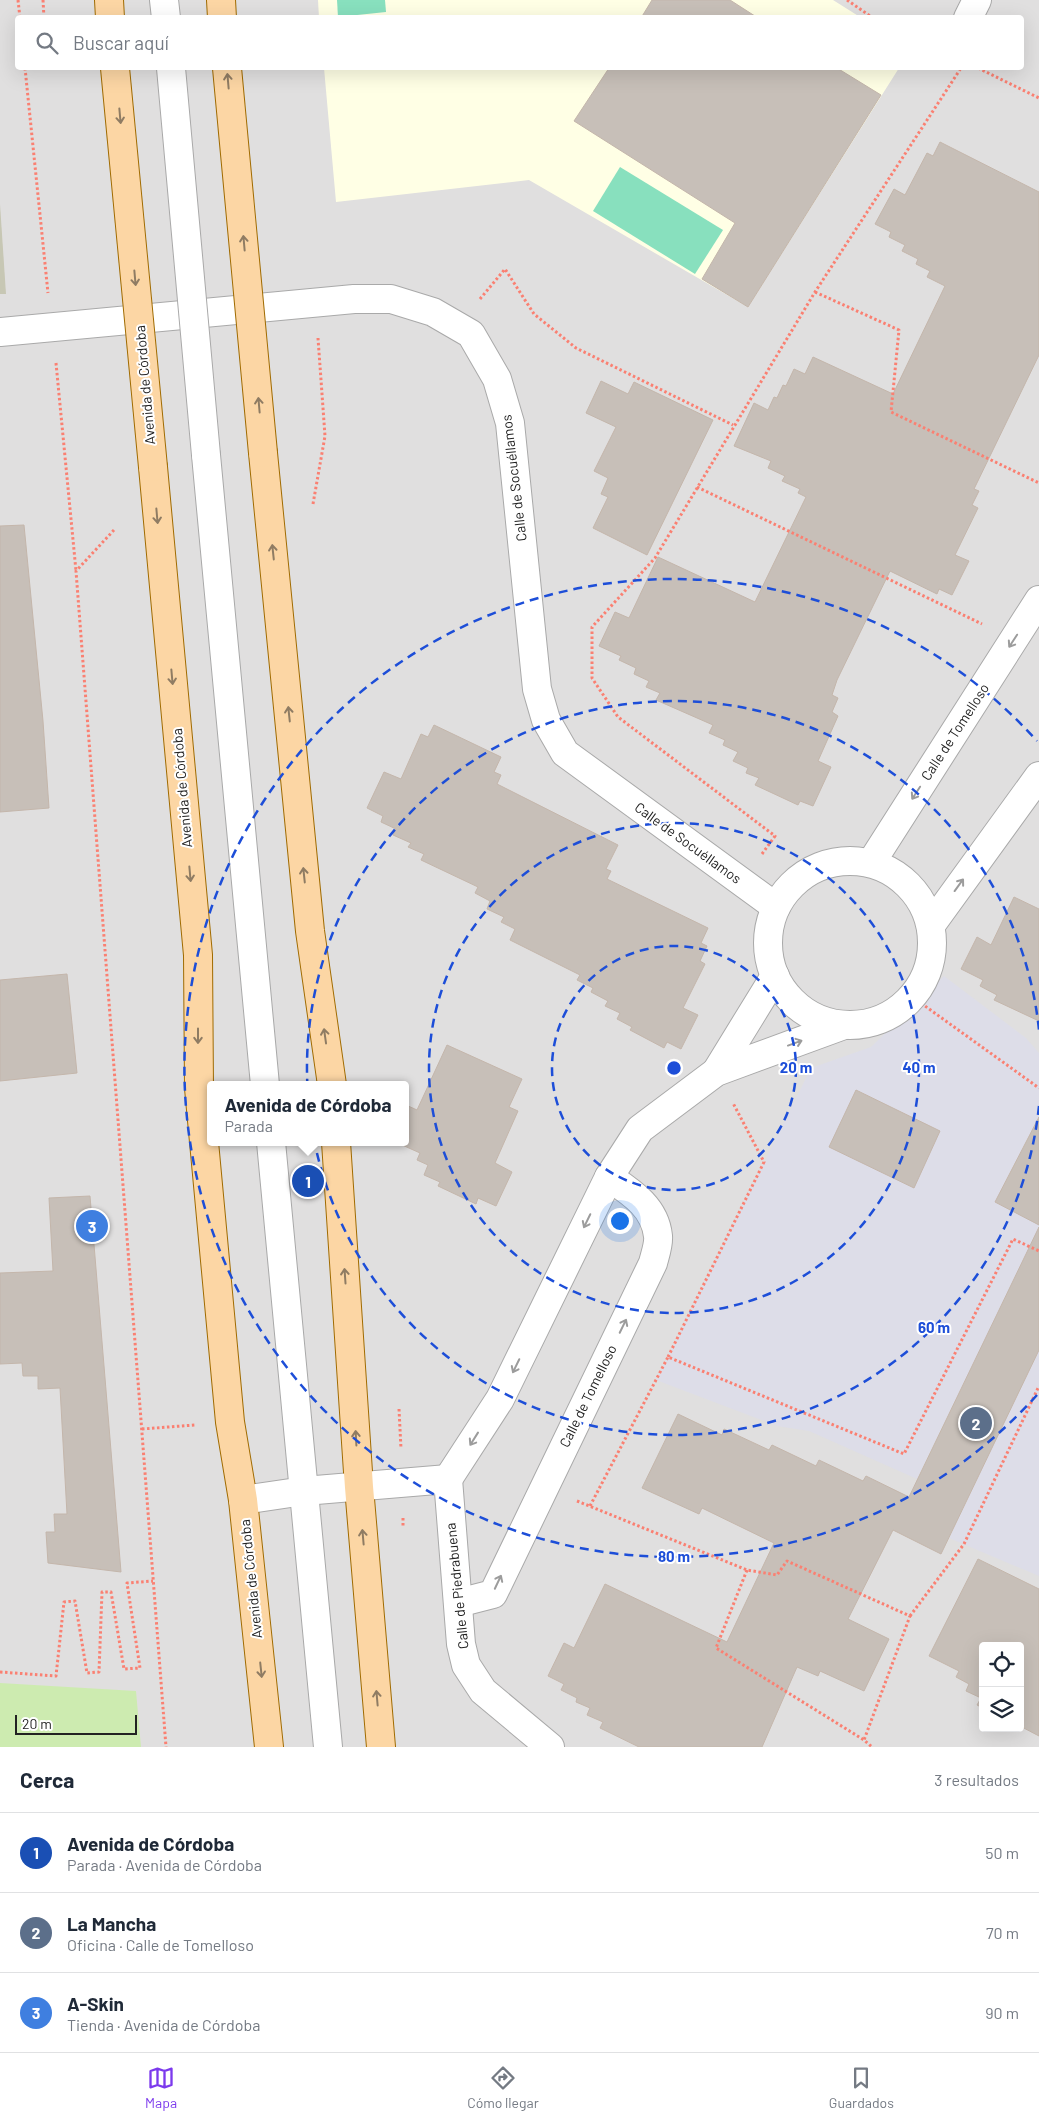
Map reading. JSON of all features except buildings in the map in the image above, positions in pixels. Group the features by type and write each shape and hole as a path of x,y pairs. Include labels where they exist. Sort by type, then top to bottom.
{"main road":[{"path":"109,0 110,15"},
{"path":"221,0 222,15"},
{"name":"Avenida de Córdoba","path":"115,70 198,955 199,1088 230,1422 243,1500 269,1747"},
{"path":"227,70 310,931 331,1081"},
{"path":"336,1146 359,1487 381,1747"}],"street":[{"path":"164,0 166,15"},
{"path":"970,15 977,0"},
{"path":"171,70 266,1081"},
{"name":"Calle de Socuéllamos","path":"0,332 354,298 391,299 433,312 471,334 497,379 510,423 537,689 546,720 565,752 776,907"},
{"name":"Calle de Tomelloso","path":"871,863 1039,600"},
{"path":"931,925 1039,776"},
{"path":"243,1500 304,1491 448,1479 500,1399 609,1177 640,1128 716,1072 844,1025 867,1023 888,1016 907,1003 924,980 932,953 931,925 923,904 910,885 891,872 871,863 842,862 816,869 793,885 776,907 769,929 769,953 775,976 787,995 803,1010 822,1020 844,1025"},
{"path":"716,1072 775,976"},
{"path":"271,1146 328,1747"},
{"name":"Calle de Tomelloso","path":"458,1603 493,1594 543,1487 653,1264 659,1237 650,1210 631,1192 609,1177"},
{"name":"Calle de Piedrabuena","path":"448,1479 461,1644 466,1665 483,1691 550,1747"}],"path":[{"path":"18,0 20,15"},
{"path":"43,0 44,15"},
{"path":"847,0 868,15"},
{"path":"25,70 49,303"},
{"path":"741,882 775,836 618,717 592,678 592,627 655,558 815,292 960,70"},
{"path":"982,70 1039,98"},
{"path":"476,303 505,269 534,314 576,348 734,425"},
{"path":"815,292 899,330 890,412 1039,483"},
{"path":"313,504 325,436 318,332"},
{"path":"58,379 76,571 166,1747"},
{"path":"697,487 1014,640"},
{"path":"76,571 114,530"},
{"path":"907,1003 918,1001 1039,1088"},
{"path":"590,1506 668,1357 764,1162 716,1072"},
{"path":"668,1357 904,1454 1013,1239 1039,1251"},
{"path":"864,1740 910,1616 964,1544 1039,1386"},
{"path":"399,1409 401,1455"},
{"path":"142,1429 194,1424"},
{"path":"543,1487 747,1570 777,1575 787,1560 910,1616"},
{"path":"747,1570 716,1648 864,1740 872,1747"},
{"path":"0,1672 56,1676 64,1602 75,1601 87,1673 99,1672 102,1592 111,1592 124,1669 140,1668 127,1583 153,1580"}],"shaded area":[{"path":"0,0 1039,0 1039,1747 0,1747"},
{"path":"318,0 833,0 857,15 319,15"},
{"path":"324,70 898,70 748,307 529,180 336,202"},
{"path":"0,204 6,294 0,294"},
{"path":"944,976 1026,1038 1039,1053 1039,1116 995,1202 1039,1225 1039,1273 1021,1265 917,1479 809,1431 777,1426 656,1380 811,1068 871,1047"},
{"path":"1039,1350 1039,1576 949,1538"}],"green space":[{"path":"337,0 385,0 386,12 338,15"},
{"path":"620,167 723,230 695,274 593,211"},
{"path":"0,1683 136,1691 141,1747 0,1747"}],"place":[{"name":"Avenida de Córdoba","path":"308,1181"},
{"name":"A-Skin","path":"92,1226"},
{"name":"La Mancha","path":"976,1423"}]}
